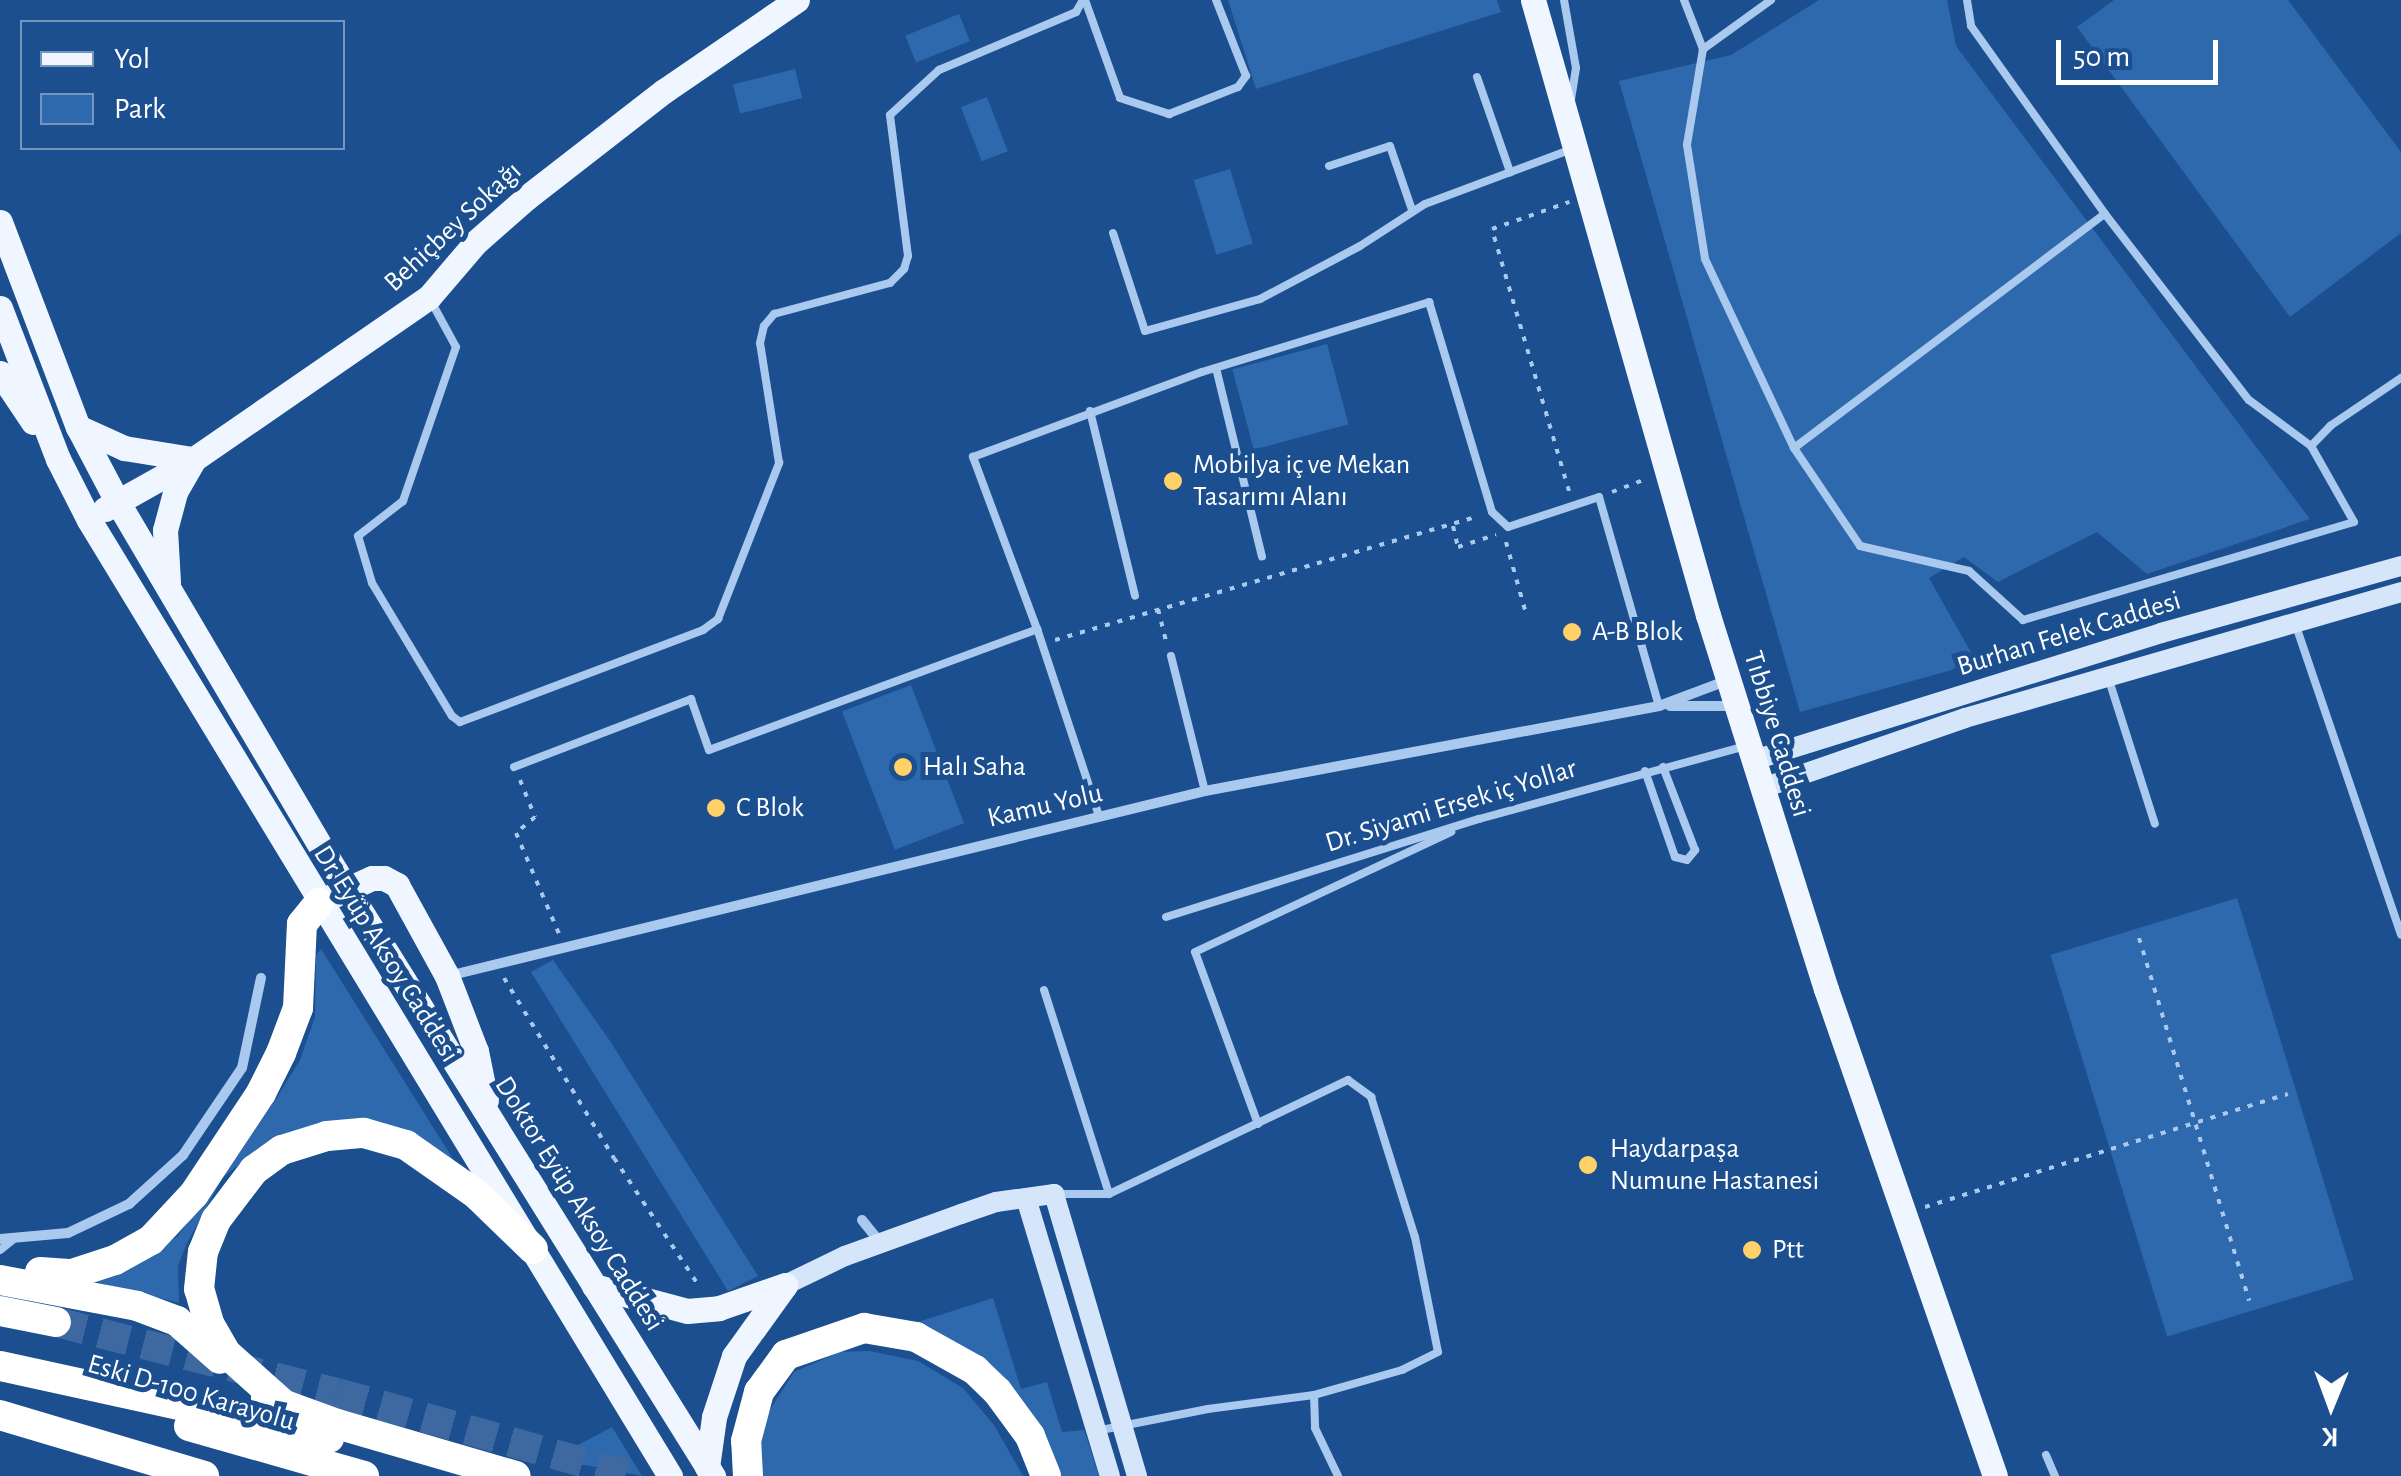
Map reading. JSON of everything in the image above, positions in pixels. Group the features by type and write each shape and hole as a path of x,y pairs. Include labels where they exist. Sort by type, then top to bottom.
{"highway":[{"path":"0,1269 72,1274 115,1260 150,1240 173,1220 261,1093 281,1053 298,1008 302,924 319,903"},
{"path":"282,1404 226,1352 209,1323 199,1289 203,1252 216,1220 254,1170 282,1150 327,1136 364,1134 406,1145 476,1194 533,1248"},
{"path":"0,1280 137,1306 176,1320 249,1389 282,1404 516,1476"},
{"path":"0,1311 56,1322"},
{"path":"748,1476 746,1441 760,1392 786,1355 864,1328 916,1337 974,1370 997,1391 1030,1436 1046,1476"},
{"path":"0,1369 503,1476"},
{"name":"Eski D-100 Karayolu","path":"0,1369 364,1476"},
{"path":"0,1416 204,1476"}],"main road":[{"name":"Behiçbey Sokağı","path":"89,520 194,459 428,297 476,242 526,198 664,91 797,0"},
{"name":"Tıbbiye Caddesi","path":"1532,0 1569,139 1729,680 1826,989 1996,1476"},
{"path":"0,222 78,427 116,501"},
{"name":"Dr. Eyüp Aksoy Caddesi","path":"0,308 58,459 89,520 670,1476"},
{"name":"Dr. Eyüp Aksoy Caddesi","path":"0,373 58,459"},
{"path":"78,427 124,448 194,459 175,492 164,530 168,588"},
{"name":"Doktor Eyüp Aksoy Caddesi","path":"116,501 347,890 710,1471"},
{"path":"319,903 372,878 384,878 397,885 447,976 476,1051 490,1118"},
{"path":"594,1286 687,1311 720,1308 786,1285"},
{"path":"710,1471 714,1417 734,1356 786,1285"}],"street":[{"name":"Burhan Felek Caddesi","path":"1752,752 2401,566"},
{"name":"Burhan Felek Caddesi","path":"1763,788 1965,718 2401,592"},
{"name":"Kamu Yolu","path":"447,976 1206,791 1658,706 1729,680"},
{"name":"Kamu Yolu","path":"1658,706 1738,706"},
{"path":"0,1239 68,1233 130,1204 183,1155 242,1068 262,978"},
{"path":"786,1285 880,1242 996,1202 1054,1194 1137,1476"},
{"path":"1026,1198 1110,1476"},
{"path":"862,1220 880,1242"}],"lane":[{"path":"428,297 456,347 403,501 358,536 372,582 452,716 460,722 702,630 718,619 779,463 760,343 764,326 774,314 890,283 904,269 908,256 890,115 940,70 1076,12 1084,0"},
{"path":"1084,0 1120,98 1169,114 1238,87 1246,76 1216,0"},
{"path":"1112,233 1145,331 1260,299 1360,246 1412,210 1510,172 1569,139 1576,68 1564,0"},
{"path":"1684,0 1703,49 1686,145 1705,259 1794,448 1860,546 1969,570 2023,620 2354,522 2311,446 2249,400 2105,214 1971,26 1966,0"},
{"path":"1703,49 1771,0"},
{"path":"1477,76 1510,172"},
{"path":"1329,166 1390,146 1412,210"},
{"path":"1794,448 2105,214"},
{"path":"1099,816 1037,628 974,457 1090,411 1216,368 1429,302 1492,512 1508,528 1599,497 1658,706"},
{"path":"1216,368 1262,556"},
{"path":"2311,446 2330,426 2401,378"},
{"path":"1090,411 1134,596"},
{"path":"2295,622 2401,935"},
{"path":"514,767 692,699 709,750 1037,628"},
{"path":"1171,656 1206,791"},
{"path":"2108,677 2156,824"},
{"name":"Dr. Siyami Ersek iç Yollar","path":"1166,917 1645,771 1752,752"},
{"path":"1645,771 1675,856 1688,860 1695,850 1663,766"},
{"path":"1258,1124 1195,952 1479,819"},
{"path":"1044,990 1109,1194"},
{"path":"1054,1194 1109,1194 1348,1080 1371,1097 1419,1256 1438,1352 1402,1370 1314,1396 1097,1431"},
{"path":"0,1250 13,1240"},
{"path":"1314,1396 1315,1428 1338,1476"},
{"path":"2046,1455 2055,1476"}],"path":[{"path":"1573,506 1492,228 1586,196"},
{"path":"1042,644 1492,512"},
{"path":"1453,525 1458,547"},
{"path":"1508,550 1525,610"},
{"path":"1158,608 1163,631"},
{"path":"514,767 535,818 516,833 564,948"},
{"path":"2139,938 2249,1301"},
{"path":"496,965 614,1158 708,1298"},
{"path":"1904,1214 2288,1094"}],"green space":[{"path":"1228,0 1497,0 1501,12 1256,89"},
{"path":"1819,0 1947,0 1956,46 2310,519 2147,574 2097,532 1998,582 1964,557 1929,578 1977,663 1800,712 1619,81 1731,55"},
{"path":"2114,0 2288,0 2401,152 2401,233 2290,317 2077,27"},
{"path":"959,14 970,41 916,63 905,36"},
{"path":"795,69 802,98 740,114 733,84"},
{"path":"987,97 1008,151 982,161 961,107"},
{"path":"1230,169 1253,244 1216,255 1194,180"},
{"path":"1327,344 1348,424 1254,450 1232,369"},
{"name":"Halı Saha","path":"911,685 964,823 895,850 842,712"},
{"path":"2237,898 2354,1280 2167,1337 2051,955"},
{"path":"321,949 455,1162 412,1143 249,1157 223,1177 187,1243 178,1266 179,1303 96,1282 138,1263 178,1236 276,1099 300,1060 315,1017 316,955"},
{"path":"553,960 610,1041 758,1276 728,1291 531,972"},
{"path":"993,1298 1021,1389 1047,1382 1062,1432 1084,1430 1099,1476 1060,1476 970,1357 918,1322"},
{"path":"870,1351 918,1361 963,1388 994,1425 1023,1476 758,1476 757,1459 766,1416 794,1372 840,1352"},
{"path":"612,1427 642,1476 553,1459 574,1447"}],"tunnel":[{"path":"56,1322 337,1393 633,1476"}],"place":[{"name":"Mobilya iç ve Mekan Tasarımı Alanı","path":"1173,481"},
{"name":"A-B Blok","path":"1572,632"},
{"name":"Halı Saha","path":"903,767"},
{"name":"C Blok","path":"716,808"},
{"name":"Haydarpaşa Numune Hastanesi","path":"1588,1165"},
{"name":"Ptt","path":"1752,1250"}]}
